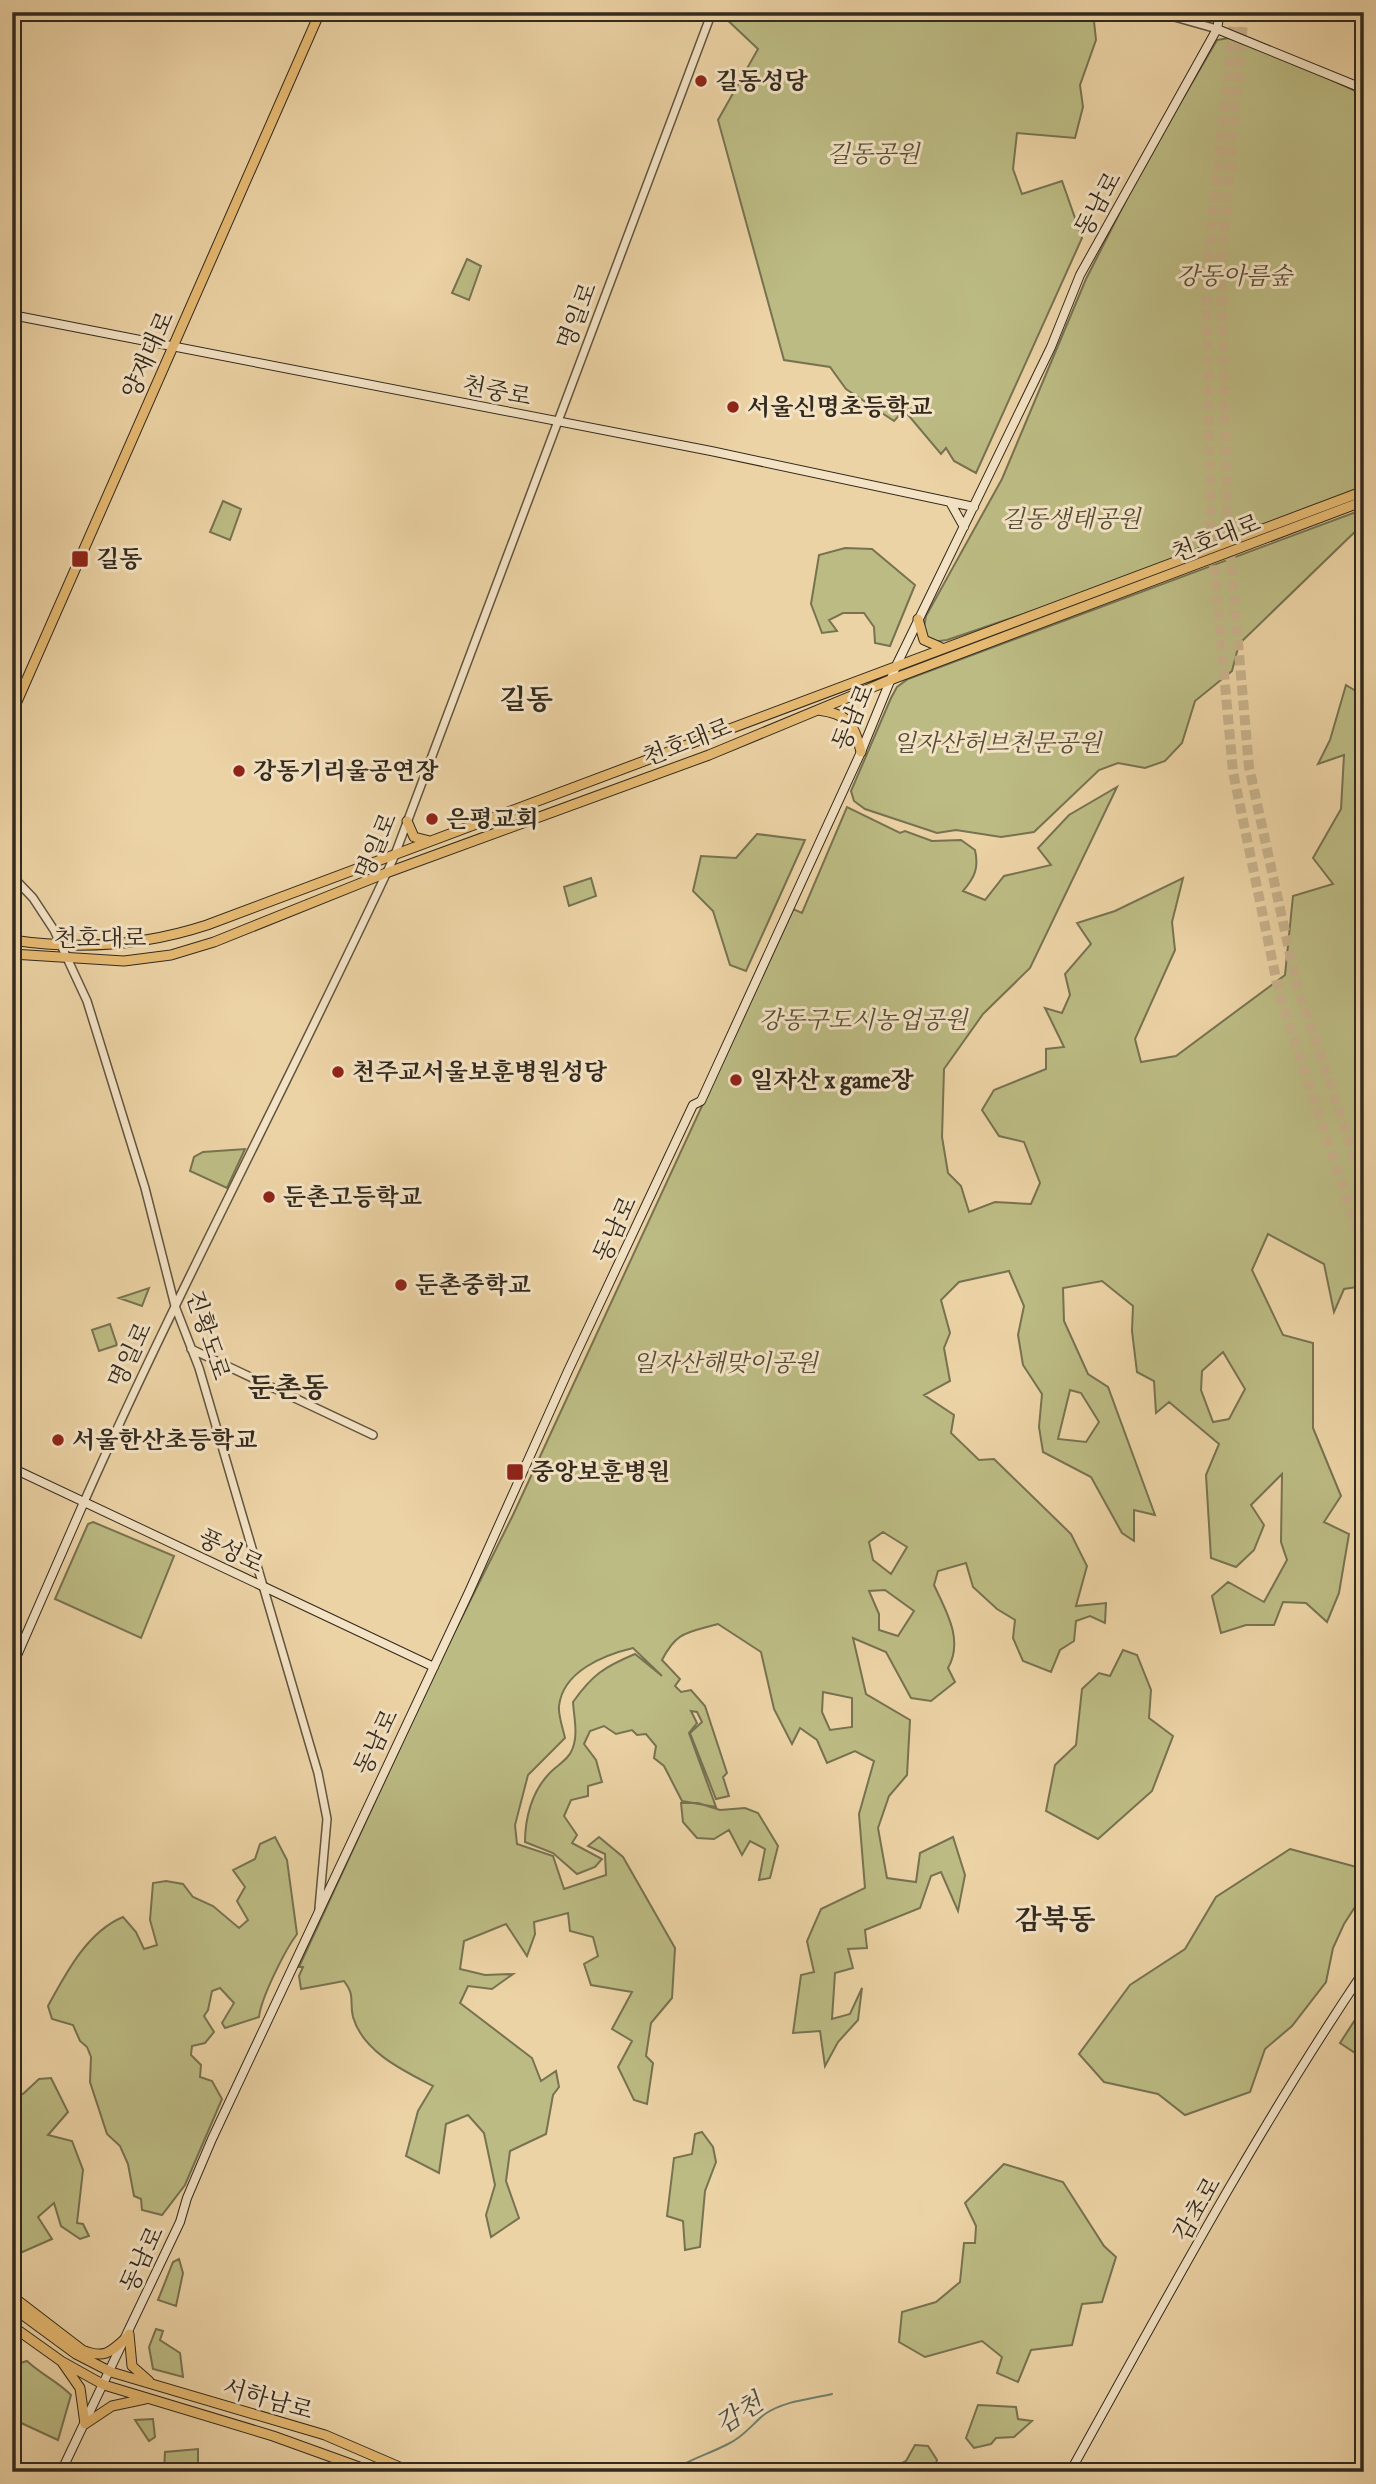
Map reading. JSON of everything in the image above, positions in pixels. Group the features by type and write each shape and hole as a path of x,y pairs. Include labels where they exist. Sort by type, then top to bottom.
{"main road":[{"name":"양재대로","path":"12,713 320,12"},
{"name":"동남로","path":"61,2472 128,2336 180,2222 187,2198 212,2139 434,1667 568,1371 693,1105 701,1101 861,752 897,664 1051,347 1080,275 1217,29 1220,12"},
{"path":"1217,29 1364,89"},
{"name":"천중로","path":"12,316 558,422 974,507"},
{"name":"천호대로","path":"12,940 62,946 116,945 198,929 897,664 1196,556 1364,491"},
{"name":"천호대로","path":"12,954 124,961 171,955 214,942 386,873 709,755 890,680 1364,501"},
{"path":"950,502 964,527"},
{"path":"918,619 924,640 940,648"},
{"path":"816,709 836,713 845,718 856,733 861,752"},
{"path":"407,821 414,837 435,841"},
{"name":"풍성로","path":"12,1468 434,1667"},
{"name":"명일로","path":"12,1667 84,1502"},
{"name":"감초로","path":"1070,2472 1273,2115 1364,1971"},
{"path":"12,2296 85,2352"},
{"path":"12,2306 54,2338 85,2352 108,2356 128,2336"},
{"path":"12,2326 61,2361 80,2388 85,2424 112,2406 147,2398"},
{"path":"128,2336 135,2372 162,2389"},
{"name":"서하남로","path":"54,2338 76,2354 111,2372 325,2435 411,2472"},
{"name":"서하남로","path":"61,2361 104,2385 285,2440 373,2472"}],"street":[{"name":"명일로","path":"84,1502 175,1306 394,856 712,12"},
{"path":"1157,12 1217,29"},
{"name":"진황도로","path":"12,876 33,898 78,976 145,1188 175,1306 199,1368 265,1588 318,1773 327,1819 319,1908"},
{"path":"191,1349 373,1435"},
{"path":"199,1368 205,1362 222,1362"},
{"path":"270,1608 279,1594"}],"green space":[{"name":"길동공원","path":"723,12 892,12 967,18 968,12 1093,12 1096,40 1080,85 1083,107 1075,138 1017,133 1013,169 1022,194 1062,181 1082,238 976,473 954,461 946,448 941,454 904,410 894,421 846,389 830,367 784,360 718,120 758,49 722,15"},
{"name":"강동아름숲","path":"1229,38 1300,65 1364,95 1364,492 1218,548 947,640 932,642 923,632 926,616 1002,479 1086,279 1144,165 1217,40"},
{"path":"467,259 481,266 469,300 452,293"},
{"path":"223,501 241,509 230,540 210,532"},
{"name":"일자산허브천문공원","path":"1364,509 1364,523 1239,644 1232,671 1195,701 1182,743 1165,761 1145,768 1118,763 1099,770 1034,832 1001,837 956,830 937,833 865,809 854,801 851,791 891,698 897,687 908,679"},
{"path":"845,548 872,549 915,585 890,646 875,643 874,627 864,613 843,613 829,620 837,631 822,633 811,604 819,555"},
{"path":"1346,685 1364,696 1364,1286 1344,1289 1334,1312 1324,1264 1268,1234 1252,1270 1283,1335 1313,1343 1313,1428 1341,1496 1324,1522 1349,1534 1339,1593 1327,1622 1306,1603 1283,1602 1274,1625 1246,1625 1221,1633 1212,1596 1228,1582 1264,1602 1287,1560 1281,1542 1282,1474 1251,1505 1264,1525 1254,1550 1236,1567 1211,1558 1206,1475 1219,1444 1169,1402 1156,1413 1154,1381 1137,1372 1132,1331 1133,1306 1102,1281 1063,1288 1064,1321 1088,1374 1108,1387 1155,1515 1134,1510 1134,1541 1122,1533 1091,1477 1043,1452 1039,1427 1042,1394 1023,1365 1018,1335 1024,1306 1009,1271 959,1282 941,1300 950,1333 944,1348 950,1381 924,1395 954,1415 951,1433 979,1460 994,1459 1071,1534 1087,1566 1076,1606 1106,1603 1105,1623 1090,1616 1076,1621 1074,1641 1060,1650 1051,1672 1023,1661 1013,1638 1015,1620 997,1609 973,1587 966,1563 938,1571 934,1585 954,1636 948,1668 955,1682 931,1701 911,1698 886,1652 853,1638 866,1694 910,1720 907,1775 889,1796 878,1828 887,1878 916,1882 920,1853 953,1837 965,1875 958,1911 941,1872 931,1876 920,1908 865,1930 867,1948 848,1949 853,1968 835,1973 832,2019 850,2014 862,1988 858,2020 838,2042 825,2066 820,2031 793,2033 801,1975 814,1972 807,1941 821,1909 865,1888 859,1814 874,1761 855,1751 827,1763 817,1740 800,1728 792,1744 774,1709 761,1652 718,1624 684,1634 667,1650 662,1660 680,1679 675,1686 681,1692 691,1690 705,1706 727,1773 723,1777 729,1796 716,1799 690,1733 702,1722 697,1712 691,1711 697,1723 689,1733 716,1807 682,1801 664,1766 654,1758 656,1746 646,1734 637,1735 632,1730 616,1734 604,1726 590,1731 584,1744 596,1760 602,1782 588,1786 588,1796 571,1800 564,1816 577,1835 572,1843 602,1859 595,1867 577,1874 553,1853 525,1842 528,1815 538,1789 569,1755 573,1746 573,1702 600,1673 635,1654 662,1676 633,1648 598,1660 568,1683 559,1706 565,1738 528,1775 515,1825 517,1844 553,1856 564,1889 606,1875 605,1854 588,1846 599,1837 623,1857 675,1948 672,1998 651,2023 646,2056 653,2063 647,2104 634,2100 618,2067 632,2041 612,2029 632,1992 591,1985 584,1964 598,1956 593,1937 570,1931 568,1913 534,1922 535,1934 527,1956 506,1924 464,1941 460,1969 485,1975 513,1974 492,1989 468,1986 460,2003 532,2058 541,2081 556,2071 559,2087 553,2095 546,2134 510,2151 506,2181 519,2218 491,2237 486,2215 495,2185 484,2133 468,2115 446,2124 439,2173 406,2156 418,2111 433,2086 386,2059 366,2040 353,2017 351,1995 344,1981 301,1989 299,1976 303,1967 299,1967 436,1669 513,1515 793,909 802,913 847,807 900,833 905,831 932,841 961,840 975,850 977,862 973,877 963,891 985,900 1004,876 1051,865 1038,848 1069,815 1117,787 1030,968 983,1014 944,1069 942,1137 948,1173 961,1186 969,1212 995,1202 1031,1204 1040,1183 1024,1142 999,1136 982,1110 994,1090 1046,1069 1046,1049 1064,1047 1045,1008 1062,1013 1070,995 1065,974 1091,944 1077,923 1115,911 1183,878 1172,922 1175,950 1135,1039 1141,1062 1176,1056 1285,975 1293,896 1333,884 1313,858 1341,809 1344,755 1318,764 1330,740","holes":["1223,1352 1245,1389 1229,1419 1213,1422 1201,1390 1202,1371","1070,1390 1081,1393 1099,1422 1086,1442 1058,1439","883,1532 907,1547 891,1574 873,1560 869,1542","885,1590 914,1611 898,1636 879,1630 879,1614 869,1591","823,1692 852,1698 852,1727 830,1730 822,1712"]},
{"path":"757,834 805,840 746,971 730,965 713,911 693,891 701,856 736,858"},
{"path":"591,878 596,896 569,906 564,887"},
{"path":"245,1149 227,1188 190,1171 194,1157 203,1152"},
{"path":"149,1288 142,1306 119,1298"},
{"path":"110,1324 117,1345 99,1351 92,1330"},
{"path":"93,1522 174,1556 141,1638 55,1599 88,1524"},
{"path":"1123,1650 1137,1655 1151,1690 1149,1718 1173,1736 1152,1791 1098,1839 1046,1811 1055,1765 1076,1745 1082,1689 1099,1673 1110,1676"},
{"path":"681,1803 698,1803 720,1810 745,1808 758,1813 778,1846 770,1878 759,1880 765,1849 750,1841 742,1855 729,1830 714,1839 697,1838 683,1822"},
{"path":"275,1837 287,1860 297,1934 274,1974 259,2017 225,2028 222,2023 234,2003 220,1988 212,1991 204,2016 214,2032 205,2043 192,2046 191,2055 201,2065 200,2077 212,2081 222,2099 185,2185 162,2215 142,2210 141,2199 134,2196 128,2164 120,2146 107,2134 90,2082 91,2057 87,2047 80,2041 73,2025 52,2019 48,2006 62,1980 88,1943 110,1924 123,1917 136,1932 144,1949 157,1945 150,1920 153,1883 166,1881 183,1884 193,1897 213,1906 239,1928 248,1920 237,1901 245,1887 233,1870 255,1859 260,1844"},
{"path":"1290,1849 1364,1869 1364,1893 1344,1924 1333,1948 1326,1982 1292,2026 1265,2049 1250,2092 1185,2115 1158,2094 1104,2082 1079,2054 1130,1985 1185,1949 1216,1897"},
{"path":"1364,2006 1364,2080 1358,2055 1340,2043"},
{"path":"51,2078 68,2112 48,2135 72,2141 83,2170 77,2223 83,2224 89,2236 80,2239 61,2226 54,2203 38,2217 52,2239 20,2253 14,2274 12,2093 23,2094 39,2079"},
{"path":"702,2132 713,2147 716,2162 705,2191 700,2247 685,2250 683,2221 667,2216 674,2158 692,2154 695,2134"},
{"path":"1004,2164 1063,2182 1104,2246 1116,2257 1102,2302 1082,2304 1072,2345 1031,2350 1018,2382 997,2373 1002,2357 982,2341 925,2357 899,2342 902,2312 936,2302 960,2282 964,2243 975,2243 976,2226 965,2203"},
{"path":"179,2259 183,2273 176,2306 158,2300 173,2262"},
{"path":"156,2329 163,2331 160,2340 180,2353 183,2377 153,2369 149,2347"},
{"path":"12,2361 14,2365 27,2361 71,2395 58,2440 19,2422 18,2383 12,2378"},
{"path":"978,2405 1016,2407 1018,2419 1032,2421 1014,2437 996,2438 991,2444 974,2448 966,2438"},
{"path":"153,2419 155,2437 149,2441 135,2420"},
{"path":"915,2445 928,2446 937,2460 934,2472 884,2472 906,2461"},
{"path":"198,2449 198,2472 164,2472 165,2452"}],"waterway":[{"name":"감천","path":"670,2472 734,2441 765,2414 780,2406 832,2394"}],"tunnel":[{"path":"1235,12 1206,276 1211,531 1233,772 1279,993 1364,1252"},
{"path":"1244,12 1221,265 1228,529 1249,767 1297,986 1364,1185"}],"place":[{"name":"길동성당","path":"701,81"},
{"name":"서울신명초등학교","path":"733,407"},
{"name":"길동","path":"80,559"},
{"name":"강동기리울공연장","path":"239,771"},
{"name":"은평교회","path":"432,819"},
{"name":"천주교서울보훈병원성당","path":"338,1072"},
{"name":"일자산 x game장","path":"736,1080"},
{"name":"둔촌고등학교","path":"269,1197"},
{"name":"둔촌중학교","path":"401,1285"},
{"name":"서울한산초등학교","path":"58,1440"},
{"name":"중앙보훈병원","path":"515,1472"}],"district":[{"name":"길동","path":"526,699"},
{"name":"둔촌동","path":"288,1387"},
{"name":"감북동","path":"1055,1919"}],"park label":[{"name":"길동생태공원","path":"1071,519"},
{"name":"강동구도시농업공원","path":"863,1020"},
{"name":"일자산해맞이공원","path":"725,1363"}]}
